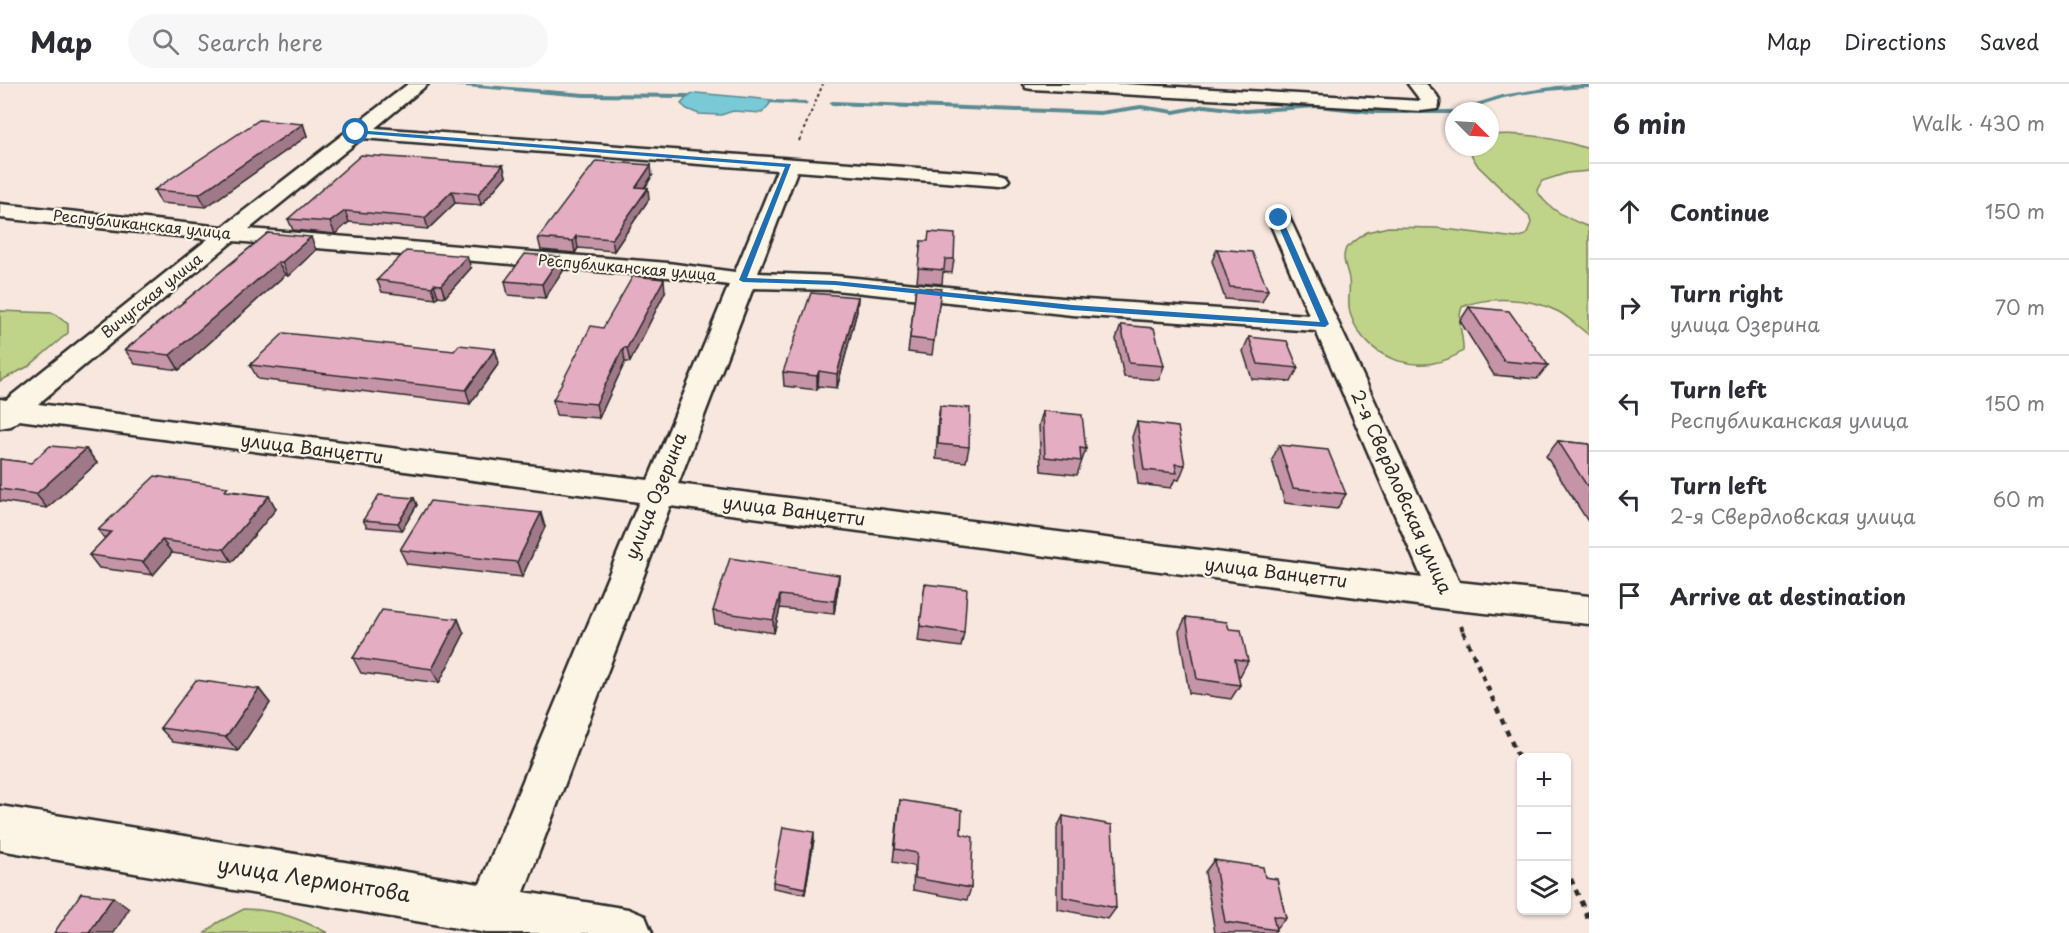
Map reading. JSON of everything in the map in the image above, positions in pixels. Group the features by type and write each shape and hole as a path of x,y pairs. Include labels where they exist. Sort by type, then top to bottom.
{"street":[{"name":"Вичугская улица","path":"4,413 419,84"},
{"path":"1032,84 1215,90 1431,105 1431,100 1417,84"},
{"path":"356,132 999,180"},
{"name":"улица Озерина","path":"494,910 657,493 789,165"},
{"name":"Республиканская улица","path":"0,212 228,234 656,269 743,280 835,283 1072,308 1325,324"},
{"name":"2-я Свердловская улица","path":"1279,218 1447,596"},
{"name":"улица Ванцетти","path":"4,413 657,493 1447,596 1589,610"},
{"name":"улица Лермонтова","path":"0,828 628,933"}],"path":[{"path":"789,165 823,84"},
{"name":"2-я Свердловская улица","path":"1447,596 1517,757"},
{"path":"1571,879 1589,920"}],"green space":[{"path":"1499,135 1540,137 1589,149 1589,171 1567,173 1542,181 1537,190 1552,208 1589,227 1589,335 1563,314 1548,307 1524,301 1485,301 1462,307 1460,324 1463,351 1448,359 1431,363 1415,364 1398,361 1370,345 1359,332 1351,316 1349,279 1344,260 1346,248 1367,232 1388,227 1437,228 1516,238 1526,235 1531,223 1529,216 1478,166 1472,156 1499,156"},
{"path":"0,311 53,313 68,324 68,333 29,366 0,381"},
{"path":"244,909 288,916 328,933 205,933 217,923"}],"water":[{"path":"696,93 773,100 762,113 733,111 721,115 699,114 681,104 688,96"}],"building":[{"path":"259,120 303,124 199,194 154,190"},
{"path":"361,155 503,165 478,194 452,191 425,218 345,211 330,222 288,219"},
{"path":"596,161 651,165 636,187 648,188 612,239 576,236 573,241 538,238"},
{"path":"929,232 955,234 954,259 945,259 944,270 918,268 921,241 928,241"},
{"path":"268,233 311,237 282,262 278,262 170,355 125,350"},
{"path":"1217,249 1252,252 1268,290 1230,287"},
{"path":"406,251 467,256 441,285 434,284 432,287 377,280"},
{"path":"525,254 560,257 542,284 505,281"},
{"path":"633,276 664,279 627,348 623,348 596,404 553,400 591,326 603,328"},
{"path":"916,287 941,289 934,341 910,338"},
{"path":"811,293 858,297 837,374 819,371 817,376 783,372"},
{"path":"1469,307 1509,311 1548,365 1504,361"},
{"path":"1121,325 1154,328 1164,366 1129,363"},
{"path":"284,333 454,351 459,345 495,349 466,390 250,365"},
{"path":"1249,337 1287,341 1298,368 1258,364"},
{"path":"940,406 970,408 969,447 938,444"},
{"path":"1043,411 1082,415 1086,449 1080,448 1081,461 1045,457"},
{"path":"1137,422 1178,427 1185,465 1175,464 1177,473 1144,470"},
{"path":"1558,441 1589,444 1589,489"},
{"path":"1279,445 1328,450 1346,494 1293,488"},
{"path":"50,446 86,449 36,494 0,489 0,459 31,463"},
{"path":"155,476 228,487 225,491 269,496 224,549 162,540 143,562 89,555 111,532 98,530"},
{"path":"379,495 414,498 398,523 363,520"},
{"path":"430,501 541,513 517,562 400,550"},
{"path":"730,558 839,575 834,601 780,595 773,620 713,611"},
{"path":"925,584 967,589 964,633 920,626"},
{"path":"382,610 458,619 432,669 353,658"},
{"path":"1186,617 1227,622 1229,629 1241,630 1248,661 1235,659 1240,685 1197,679"},
{"path":"196,680 259,689 226,737 160,728"},
{"path":"900,800 962,810 961,834 973,837 971,888 915,878 917,853 895,849"},
{"path":"1063,816 1112,825 1116,908 1063,897"},
{"path":"783,827 814,832 805,888 773,882"},
{"path":"1214,860 1263,867 1265,877 1277,879 1286,918 1273,916 1276,930 1225,922"},
{"path":"81,893 113,897 89,933 54,933"}],"waterway":[{"path":"453,84 584,95 688,96"},
{"path":"1486,102 1557,88 1589,86"},
{"path":"771,102 805,103"},
{"path":"832,103 1100,113 1141,107 1174,112 1205,106 1246,111 1317,106 1375,112 1445,112"}],"route":[{"path":"356,132 789,165 743,280 835,283 1072,308 1325,324 1279,218"}]}
